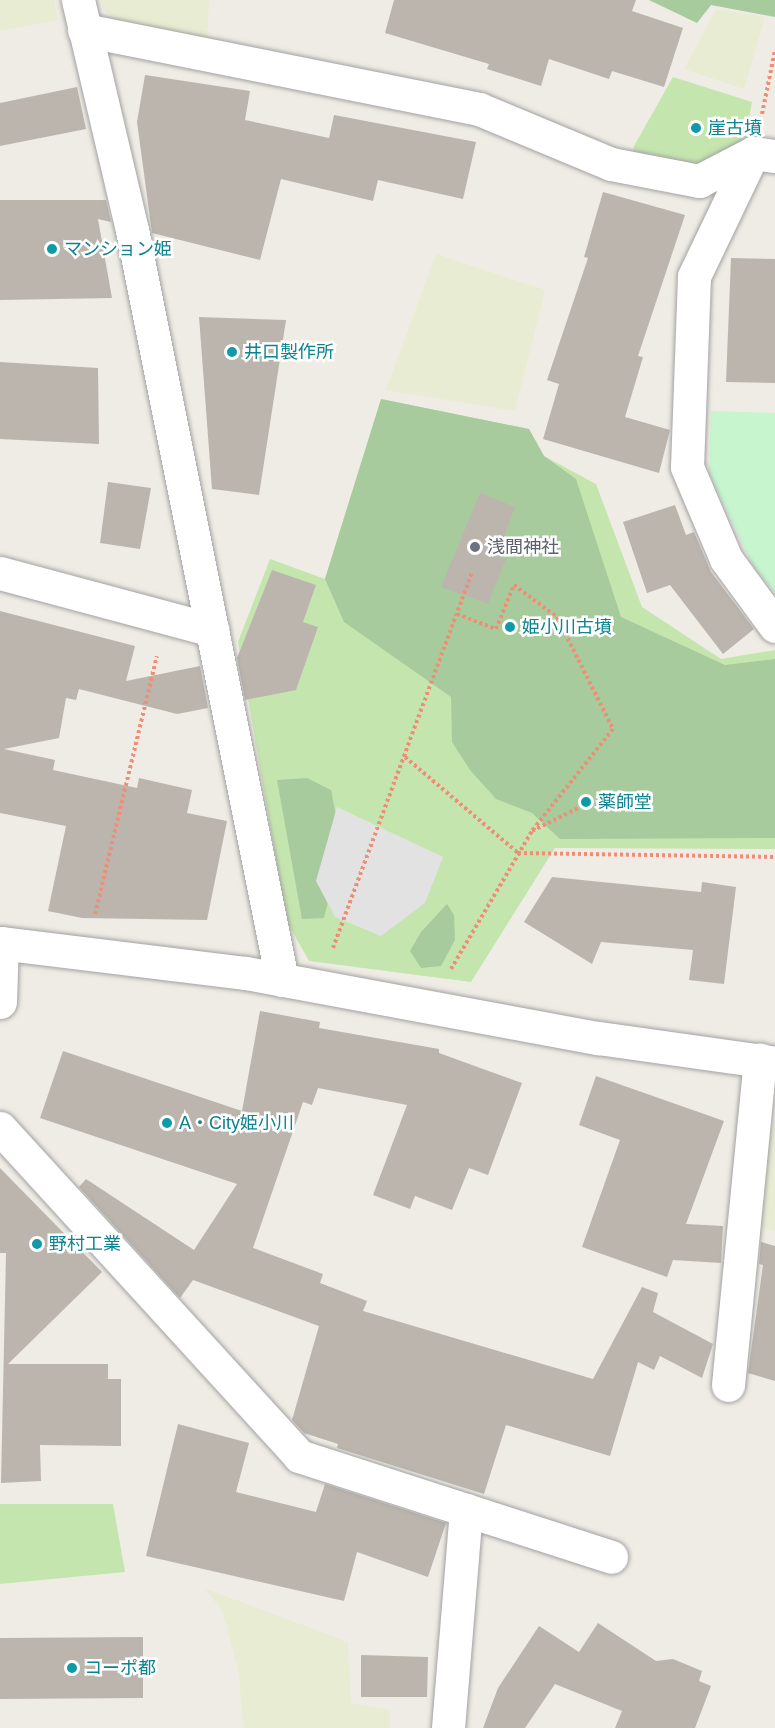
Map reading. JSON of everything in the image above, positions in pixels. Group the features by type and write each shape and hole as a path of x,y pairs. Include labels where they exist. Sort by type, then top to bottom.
{"street":[{"path":"282,980 132,230 81,15 479,109 611,164 699,181 764,154"},
{"path":"764,154 694,276 687,467 726,559 775,626"},
{"path":"0,573 212,630"},
{"path":"0,1002 1,943 282,980 429,1007 768,1062 728,1385"},
{"path":"4,1139 299,1456 611,1557"},
{"path":"448,1728 466,1510"}],"path":[{"path":"764,154 775,50"},
{"path":"318,988 472,572"},
{"path":"429,1007 532,831 613,729 557,617 514,585 496,629 458,614"},
{"path":"86,953 166,617"},
{"path":"405,757 518,853 775,858"},
{"path":"532,831 578,808"}],"green space":[{"path":"0,0 54,0 58,20 0,31"},
{"path":"102,0 209,0 207,40 123,29 104,10"},
{"path":"649,0 775,0 775,17 711,5 697,23"},
{"path":"716,9 765,17 744,89 684,69"},
{"path":"673,77 752,102 744,145 697,170 633,157 634,146"},
{"path":"436,254 545,290 515,411 386,390"},
{"path":"381,399 529,429 544,456 596,484 642,607 721,659 775,650 775,849 555,848 471,982 309,961 287,922 238,642 270,559 325,579"},
{"path":"381,399 529,429 544,456 576,479 621,617 725,665 775,659 775,838 560,839 532,813 496,799 470,770 452,742 451,697 344,622 325,579"},
{"path":"711,411 775,413 775,593 751,562 709,473"},
{"path":"307,778 331,790 338,826 338,862 324,918 302,919 277,780"},
{"path":"447,904 454,915 455,940 441,966 421,968 410,951 421,932"},
{"path":"775,1121 775,1231 758,1227 768,1132"},
{"path":"0,1504 113,1504 125,1572 0,1584"},
{"path":"204,1588 348,1642 351,1703 390,1710 390,1728 243,1728 239,1673 222,1610"}],"shaded area":[{"path":"337,807 443,857 425,903 381,936 335,917 316,881"}],"building":[{"path":"394,0 636,0 632,11 683,28 664,87 612,71 609,79 549,59 541,86 487,69 489,64 385,33"},
{"path":"145,75 250,91 245,120 329,138 334,115 476,142 463,199 378,180 373,201 281,179 260,260 152,233 137,122"},
{"path":"77,87 86,129 0,146 0,103"},
{"path":"603,192 685,215 638,356 643,357 625,417 670,430 659,473 543,439 559,384 547,380 588,258 584,257"},
{"name":"マンション姫","path":"0,200 106,200 111,222 98,219 112,298 0,300"},
{"path":"731,258 775,259 775,383 726,382"},
{"path":"199,317 286,320 259,495 212,489"},
{"path":"0,362 98,368 99,444 0,439"},
{"path":"108,482 151,488 140,549 100,543"},
{"name":"浅間神社","path":"480,493 515,507 497,556 506,559 488,604 441,587"},
{"path":"675,505 686,535 694,532 711,572 754,629 723,654 670,585 647,593 623,522"},
{"path":"272,570 316,585 303,622 318,627 296,690 245,700 237,658"},
{"path":"0,611 135,646 126,681 200,666 208,708 177,714 79,689 76,700 66,698 59,738 4,749 55,760 53,770 137,788 139,778 192,790 187,813 227,821 207,920 82,918 48,911 66,826 0,813"},
{"path":"552,877 701,892 702,882 736,887 724,984 689,980 693,950 601,942 592,964 524,922"},
{"path":"260,1011 320,1022 319,1028 439,1049 439,1053 522,1083 488,1175 469,1168 452,1210 415,1196 410,1209 373,1195 407,1105 318,1088 312,1105 303,1102 253,1248 323,1274 320,1283 367,1301 363,1311 593,1379 642,1287 658,1293 653,1312 713,1344 702,1378 660,1356 654,1370 638,1362 610,1456 506,1425 484,1494 337,1448 338,1444 304,1433 292,1420 319,1326 193,1280 180,1298 79,1187 86,1179 194,1250 237,1184 40,1118 63,1051 242,1111"},
{"path":"596,1076 724,1121 686,1224 723,1226 721,1263 673,1260 667,1277 582,1247 620,1140 579,1125"},
{"path":"0,1168 102,1272 8,1364 108,1364 108,1379 121,1379 121,1446 40,1445 41,1481 1,1483 6,1253 0,1253"},
{"path":"761,1242 775,1246 775,1381 748,1373 763,1265 759,1264"},
{"path":"178,1424 249,1443 236,1492 316,1512 325,1484 446,1523 428,1577 357,1552 344,1601 146,1556"},
{"path":"598,1623 656,1661 673,1659 702,1671 699,1681 711,1686 695,1728 615,1728 622,1711 555,1684 525,1728 483,1728 498,1688 539,1626 579,1652"},
{"name":"コーポ都","path":"143,1637 143,1698 0,1699 0,1638"},
{"path":"361,1655 428,1657 427,1697 361,1697"}],"place":[{"name":"崖古墳","path":"696,128"},
{"name":"マンション姫","path":"52,249"},
{"name":"井口製作所","path":"232,352"},
{"name":"浅間神社","path":"475,547"},
{"name":"姫小川古墳","path":"510,627"},
{"name":"薬師堂","path":"586,802"},
{"name":"A・City姫小川","path":"167,1123"},
{"name":"野村工業","path":"37,1244"},
{"name":"コーポ都","path":"72,1668"}]}
